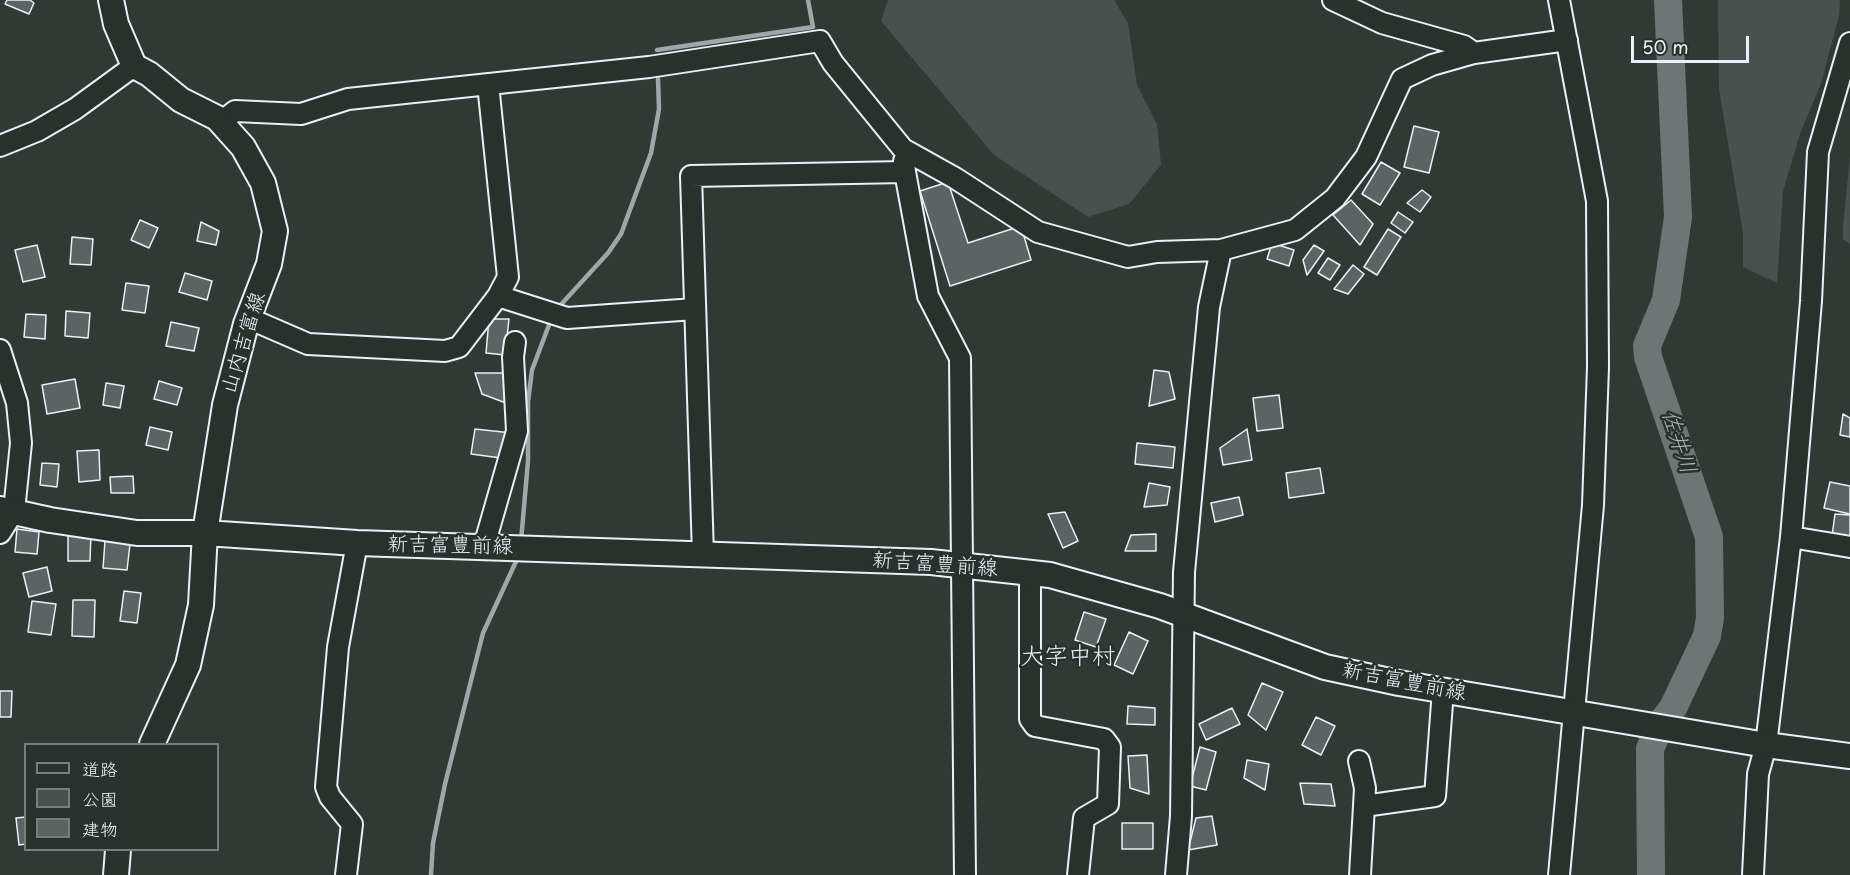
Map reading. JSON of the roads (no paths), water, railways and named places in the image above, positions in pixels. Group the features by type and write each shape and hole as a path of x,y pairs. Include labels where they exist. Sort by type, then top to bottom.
{"main road":[{"path":"111,0 116,24 134,66"},
{"name":"山内吉富線","path":"134,66 149,74 181,100 220,123 243,147 263,183 275,231 269,264 248,318 225,405 205,533 201,605 188,665 152,743"},
{"name":"新吉富豊前線","path":"7,510 137,533 205,533 357,543 931,562 1050,575 1140,600 1325,667 1443,690 1766,745 1850,756"},
{"path":"116,875 118,851"}],"street":[{"path":"1333,0 1382,23 1464,46 1474,53"},
{"path":"1559,0 1597,201 1599,367 1593,505 1559,875"},
{"path":"220,123 235,111 301,114 348,99 649,67 820,41 833,63 903,149 955,178 1038,232 1128,257 1157,252 1221,250 1295,230 1335,198 1366,157 1402,79 1432,65 1474,53 1568,39"},
{"path":"1753,875 1758,774 1766,745 1791,537 1810,302 1818,152 1850,43"},
{"path":"0,146 37,131 75,109 134,66"},
{"path":"248,318 309,344 445,351 459,347 498,296 508,277 488,84"},
{"path":"903,149 905,172 928,296 960,358 965,875"},
{"path":"703,555 691,176 905,172"},
{"path":"1176,875 1181,816 1184,572 1209,307 1221,250"},
{"path":"498,296 567,318 695,309"},
{"path":"484,546 517,430 513,357 515,342"},
{"path":"0,350 20,419 21,443 0,533"},
{"path":"1791,537 1850,547"},
{"path":"346,875 352,824 330,797 326,787 338,647 357,543"},
{"path":"1030,573 1030,719 1035,726 1104,739 1110,747 1108,804 1084,818 1078,875"},
{"path":"1364,806 1435,796 1443,690"},
{"path":"1359,761 1365,788 1359,875"}],"waterway":[{"path":"657,50 813,27 808,0"},
{"name":"佐井川","path":"1651,875 1650,749 1660,725 1673,708 1707,636 1710,618 1709,537 1648,357 1647,346 1666,300 1678,217 1668,0"},
{"path":"556,310 608,253 621,234 651,153 659,109 658,79"},
{"path":"521,541 528,461 528,402 532,370 552,317"},
{"path":"431,875 433,843 445,784 483,633 519,555"}],"district":[{"name":"大字中村","path":"1068,657"}]}
